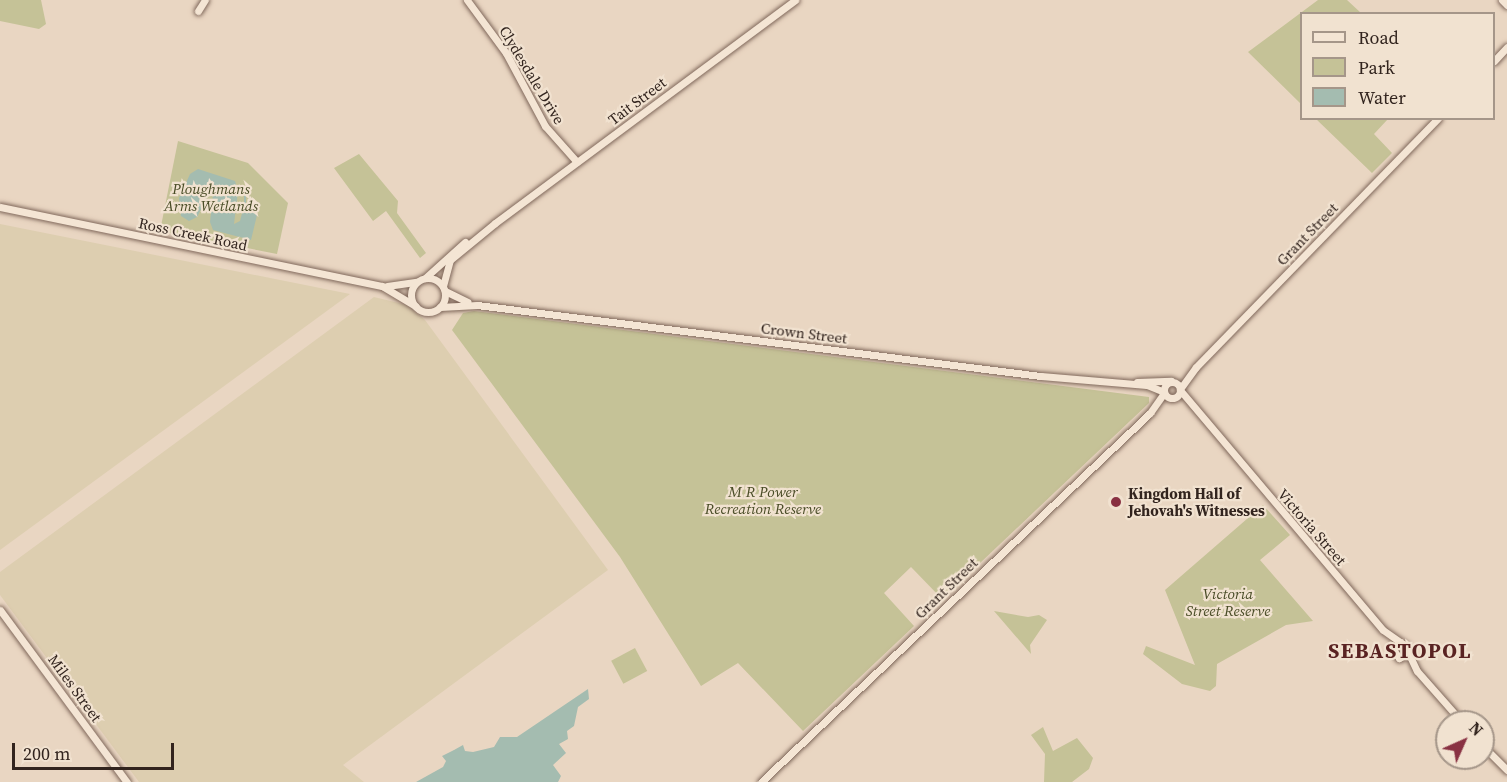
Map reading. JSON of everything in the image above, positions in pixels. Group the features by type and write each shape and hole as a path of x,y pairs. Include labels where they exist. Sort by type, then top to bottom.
{"street":[{"path":"198,11 205,0"},
{"name":"Clydesdale Drive","path":"467,0 506,53 545,126 577,162"},
{"name":"Tait Street","path":"444,288 450,260 495,223 795,0"},
{"path":"1502,0 1507,5"},
{"path":"1495,60 1507,47"},
{"name":"Grant Street","path":"761,782 1150,413 1173,398 1196,367 1436,120"},
{"name":"Ross Creek Road","path":"0,207 382,286"},
{"name":"Tait Street","path":"420,280 450,253 495,223"},
{"path":"420,280 444,288 440,307 429,312 382,286 420,280"},
{"path":"415,306 411,295 420,280"},
{"name":"Crown Street","path":"444,288 477,304"},
{"name":"Crown Street","path":"440,307 477,304 1129,383 1164,393"},
{"name":"Grant Street","path":"1150,413 1173,382 1196,367"},
{"name":"Crown Street","path":"1129,383 1152,379 1173,382"},
{"name":"Victoria Street","path":"1173,382 1197,414 1383,630 1400,658"},
{"name":"Victoria Street","path":"1164,393 1197,414"},
{"name":"Miles Street","path":"0,610 127,782"},
{"name":"Victoria Street","path":"1383,630 1408,651"},
{"path":"1393,649 1401,643"},
{"path":"1417,671 1408,651 1400,658 1417,671 1451,710"},
{"path":"1495,758 1507,770"}],"shaded area":[{"path":"0,224 350,294 0,550"},
{"path":"374,297 407,305 425,320 608,570 343,765 364,782 139,782 0,595 0,572"}],"green space":[{"path":"0,0 41,0 46,24 39,29 0,21"},
{"path":"1318,0 1347,0 1360,12 1302,12"},
{"path":"1300,13 1300,103 1248,52"},
{"path":"1317,120 1387,120 1374,134 1392,153 1372,173"},
{"name":"Ploughmans Arms Wetlands","path":"178,141 248,163 288,203 277,254 160,231"},
{"path":"359,154 398,201 397,213 426,253 420,258 386,211 373,221 334,168"},
{"name":"M R Power Recreation Reserve","path":"474,311 1149,397 1149,403 942,599 911,567 884,593 914,626 803,731 738,663 701,686 620,557 452,330 463,313"},
{"name":"Victoria Street Reserve","path":"1263,505 1290,535 1260,560 1313,621 1286,625 1217,664 1216,686 1210,691 1182,684 1143,654 1146,646 1195,665 1165,590"},
{"path":"994,611 1028,617 1039,615 1047,620 1030,645 1031,654"},
{"path":"635,648 647,671 623,684 611,661"},
{"path":"1043,727 1053,751 1077,738 1093,758 1089,769 1072,782 1044,782 1045,754 1031,735"}],"water":[{"path":"198,169 235,181 238,191 234,224 240,221 245,202 257,215 251,240 213,230 210,222 214,184 197,217 189,221 181,216 179,198 190,174"},
{"path":"588,689 589,699 578,707 574,726 567,731 568,739 559,744 566,753 553,765 561,776 558,782 416,782 443,767 446,761 442,756 463,745 465,751 473,752 494,747 500,737 517,737"}],"waterway":[{"path":"245,196 245,203"}],"place":[{"name":"Kingdom Hall of Jehovah's Witnesses","path":"1116,502"}],"district":[{"name":"SEBASTOPOL","path":"1400,651"}]}
